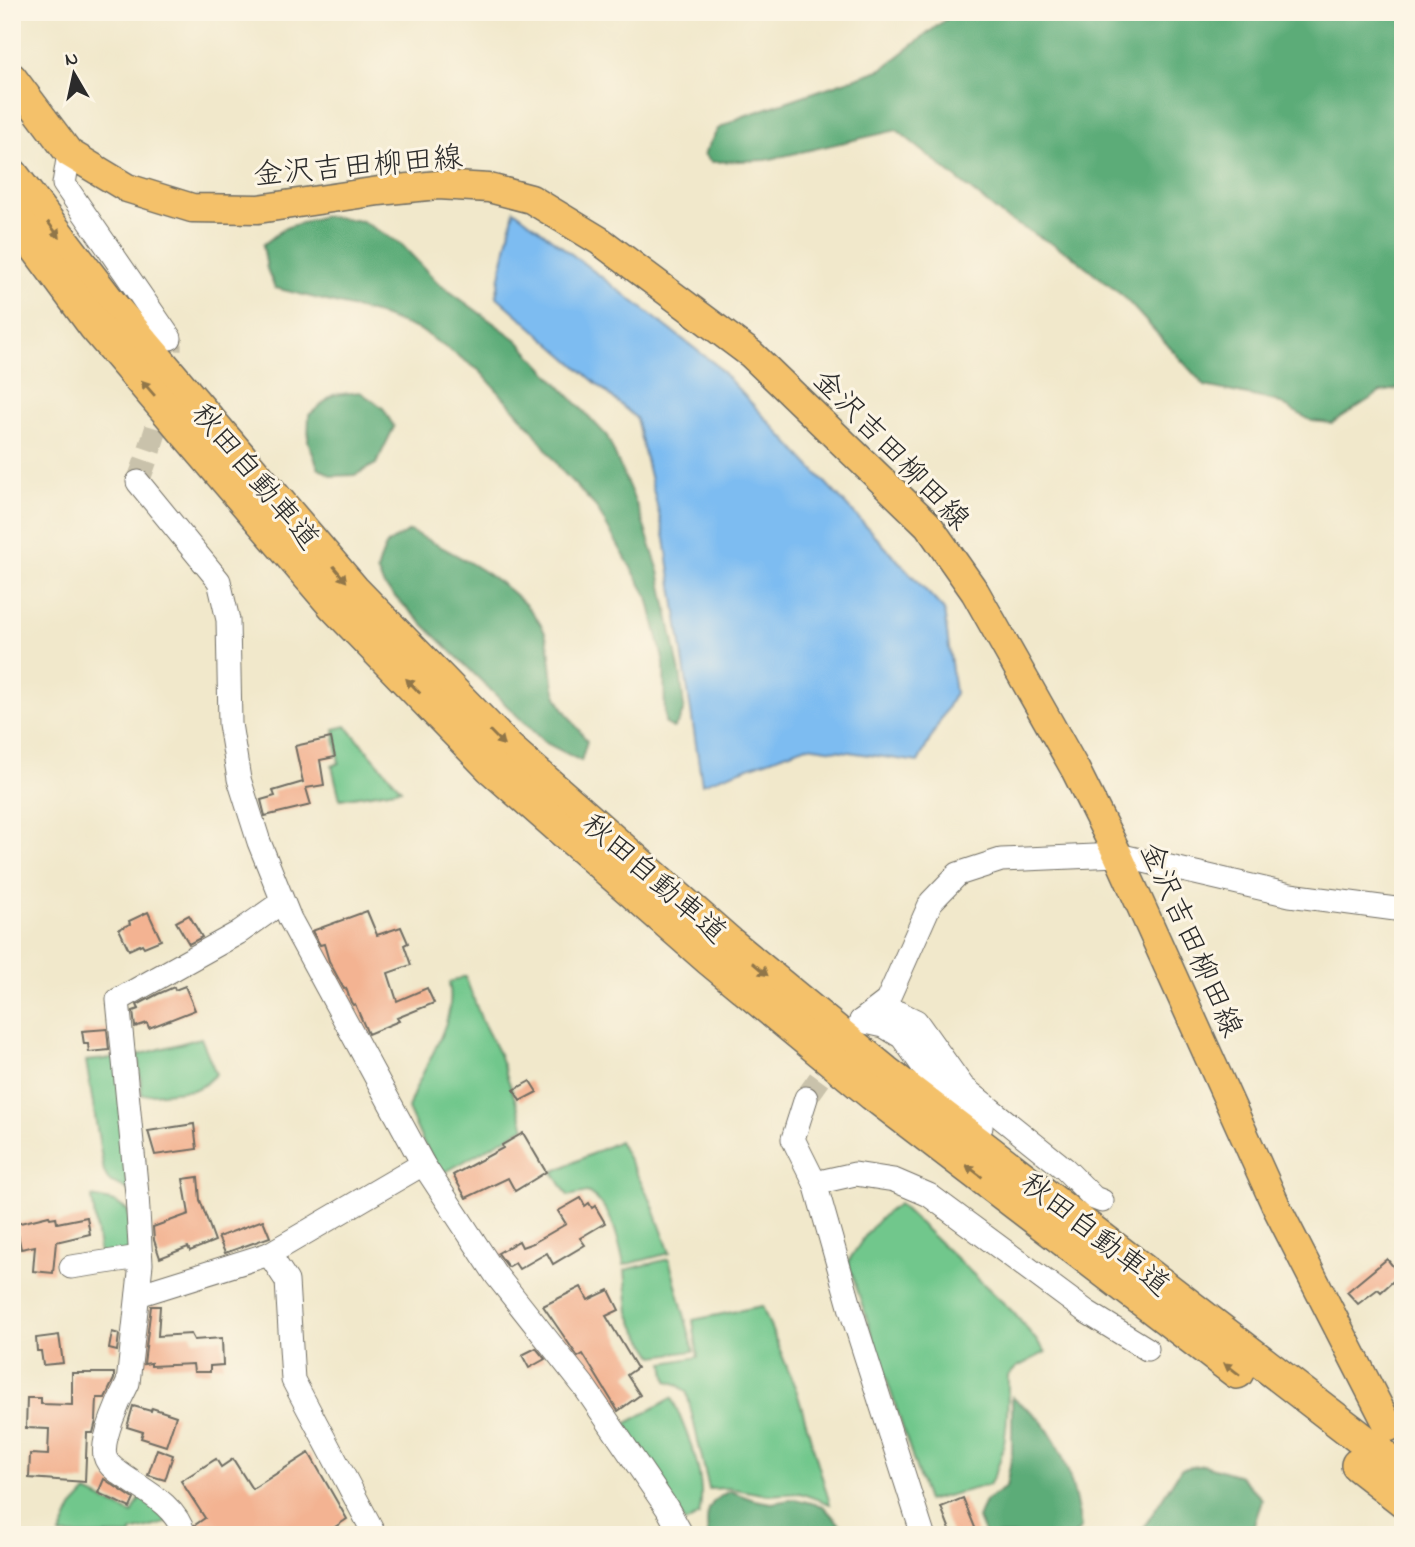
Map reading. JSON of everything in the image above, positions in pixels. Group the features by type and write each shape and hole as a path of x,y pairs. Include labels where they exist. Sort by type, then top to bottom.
{"highway":[{"name":"秋田自動車道","path":"12,176 114,309 353,590 508,749 782,987 885,1072 1403,1471"},
{"name":"秋田自動車道","path":"12,214 95,327 334,605 491,767 711,960 873,1094 1403,1500"}],"main road":[{"name":"金沢吉田柳田線","path":"12,77 69,153 127,188 192,208 258,209 438,185 489,188 531,198 600,241 751,354 928,525 975,592 1075,769 1118,855 1277,1208 1389,1427"}],"street":[{"path":"69,153 64,184 170,338"},
{"path":"138,482 219,581 228,620 230,724 239,779 282,902 423,1164 496,1275 583,1384 667,1508 682,1535"},
{"path":"1070,1215 1053,1182 964,1114 930,1076 902,1037 884,1026 861,1021 887,1001 932,902 958,874 1001,860 1118,855 1290,895 1403,910"},
{"path":"184,1535 173,1513 158,1498 112,1468 105,1457 108,1434 128,1383 140,1257 138,1195 118,1000 238,933 282,902"},
{"path":"879,1008 900,1013 916,1021 963,1087 1065,1169 1094,1198 1102,1201"},
{"path":"806,1098 793,1139 814,1183 851,1310 923,1535"},
{"path":"138,1295 270,1254 423,1164"},
{"path":"814,1183 855,1174 894,1180 929,1195 1087,1312 1147,1349"},
{"path":"270,1254 287,1281 293,1380 375,1535"},
{"path":"71,1267 140,1257"}],"green space":[{"path":"955,12 1403,12 1403,388 1381,392 1332,423 1312,421 1276,401 1205,386 1124,297 1070,254 1004,217 897,130 766,160 712,162 704,154 718,129 741,117 882,69"},
{"path":"323,216 362,221 402,245 438,283 517,340 607,436 638,508 659,571 681,678 684,709 673,728 665,723 664,664 648,597 596,507 562,471 531,428 480,371 420,330 374,313 275,288 267,269 263,245 285,228"},
{"path":"360,392 383,408 394,427 376,464 355,475 332,476 318,467 308,441 309,415 333,395"},
{"path":"410,531 446,549 505,586 535,617 547,640 557,697 587,741 581,761 544,742 384,586 377,571 384,549 390,542"},
{"path":"346,726 401,789 340,799 332,766 339,763 334,729"},
{"path":"465,976 482,1021 499,1054 525,1127 442,1174 408,1109 443,1031 451,999 449,983"},
{"path":"201,1038 216,1074 204,1085 193,1090 142,1095 138,1055"},
{"path":"117,1058 129,1190 109,1181 104,1172 86,1061"},
{"path":"619,1141 651,1201 670,1253 624,1265 613,1224 603,1206 588,1192 568,1196 553,1172"},
{"path":"92,1197 115,1202 128,1211 135,1254 100,1258"},
{"path":"899,1204 1013,1312 1046,1352 1017,1367 1008,1376 1003,1446 989,1485 927,1501 848,1262 876,1222"},
{"path":"669,1259 694,1351 654,1356 635,1327 629,1312 625,1270"},
{"path":"762,1306 797,1392 830,1504 800,1493 768,1495 728,1488 709,1489 687,1393 677,1384 667,1381 664,1363 698,1357 693,1320"},
{"path":"1012,1397 1041,1421 1063,1458 1081,1528 1075,1535 985,1535 978,1518 985,1501 1006,1487 1012,1454"},
{"path":"672,1398 694,1455 701,1485 699,1515 685,1523 625,1424"},
{"path":"1204,1465 1240,1476 1262,1499 1252,1532 1249,1535 1139,1535 1181,1469"},
{"path":"730,1491 772,1503 795,1499 823,1506 850,1535 708,1535 707,1519 710,1508 717,1499"},
{"path":"87,1492 132,1514 142,1494 170,1522 132,1532 132,1535 60,1535 72,1508"}],"water":[{"path":"514,210 715,364 944,610 955,693 918,762 807,746 702,784 665,539 636,418 496,296"}],"building":[{"path":"331,738 335,757 320,760 324,785 306,788 311,805 265,816 261,800 275,796 273,791 303,782 295,746"},
{"path":"367,911 377,935 401,927 408,943 404,945 411,965 388,973 397,1001 427,988 434,1003 397,1018 399,1021 368,1034 355,1004 351,1002 346,988 344,989 329,961 324,944 320,945 312,931"},
{"path":"148,912 161,940 129,950 119,929"},
{"path":"189,915 202,937 189,944 176,922"},
{"path":"185,986 195,1010 149,1028 147,1023 135,1027 133,1011 139,1009 137,1005 174,987 175,990"},
{"path":"107,1029 109,1050 89,1052 88,1044 84,1044 82,1031"},
{"path":"530,1081 537,1092 520,1101 514,1090"},
{"path":"194,1124 197,1149 155,1155 148,1131"},
{"path":"523,1133 546,1172 515,1191 508,1178 466,1198 453,1175 503,1148 502,1145"},
{"path":"198,1177 200,1200 215,1241 190,1251 188,1247 160,1258 153,1227 189,1214 183,1179"},
{"path":"581,1198 585,1206 589,1203 592,1208 595,1206 605,1223 580,1238 585,1245 553,1264 547,1253 519,1269 515,1263 508,1267 498,1253 519,1241 522,1247 533,1243 566,1224 558,1211"},
{"path":"49,1216 56,1217 57,1223 87,1217 90,1234 56,1242 53,1273 33,1271 35,1246 21,1249 16,1224"},
{"path":"263,1220 270,1237 225,1253 218,1237"},
{"path":"1387,1259 1400,1275 1381,1292 1378,1289 1358,1304 1347,1292"},
{"path":"581,1287 588,1300 609,1290 619,1310 606,1316 637,1368 627,1375 640,1395 618,1411 583,1354 578,1357 543,1306"},
{"path":"151,1306 160,1306 158,1336 191,1334 194,1340 222,1338 223,1365 210,1366 210,1372 194,1372 193,1364 144,1364"},
{"path":"112,1332 119,1334 117,1351 109,1349"},
{"path":"59,1335 63,1363 43,1365 41,1351 37,1351 36,1338"},
{"path":"536,1348 545,1359 529,1368 522,1355"},
{"path":"72,1373 114,1373 105,1398 97,1398 93,1433 87,1433 85,1482 29,1478 30,1454 48,1455 49,1429 26,1428 27,1398 41,1398 41,1404 72,1405"},
{"path":"133,1406 151,1411 152,1408 176,1416 166,1446 141,1438 143,1432 127,1427"},
{"path":"157,1449 173,1455 165,1480 148,1475"},
{"path":"309,1453 347,1519 323,1535 198,1535 195,1525 205,1518 181,1481 216,1459 221,1467 233,1459 252,1489"},
{"path":"104,1479 134,1499 130,1508 98,1493"},
{"path":"963,1498 978,1535 952,1535 941,1507"}],"tunnel":[{"path":"138,482 165,393 170,338"},
{"path":"806,1098 841,1049"},
{"path":"1389,1427 1403,1453"}]}
